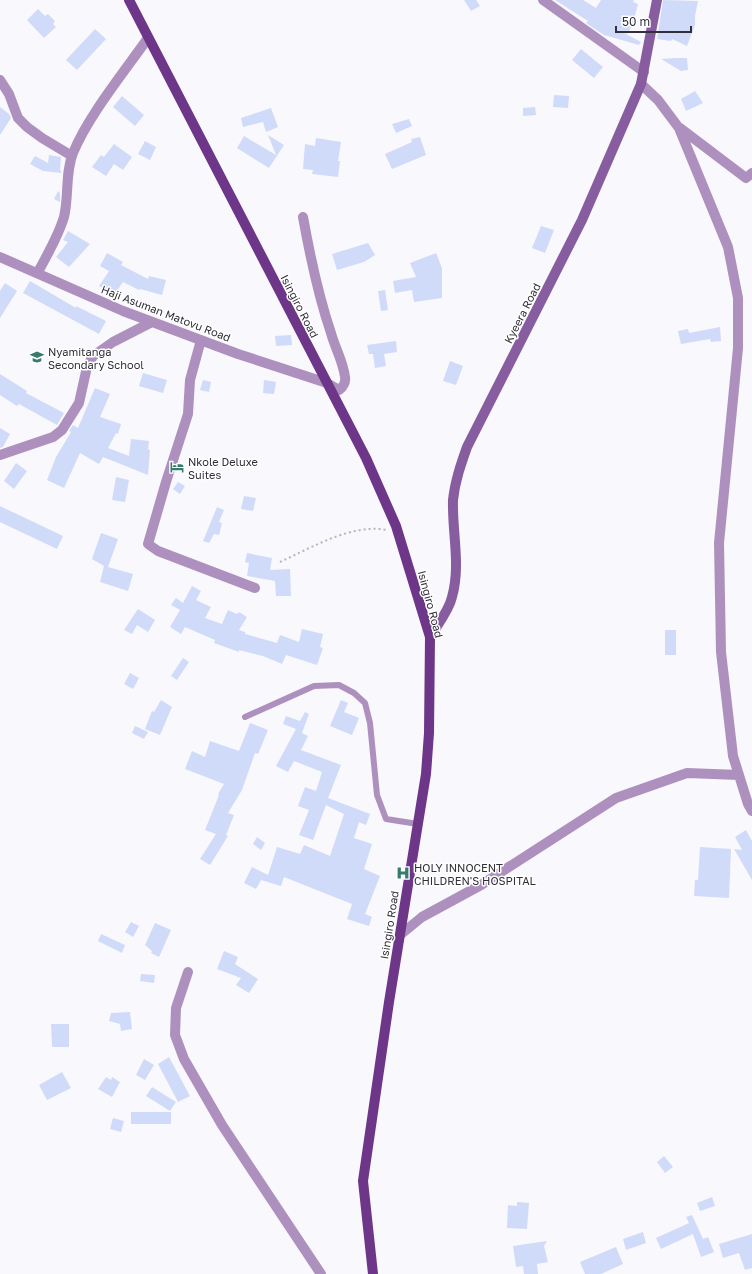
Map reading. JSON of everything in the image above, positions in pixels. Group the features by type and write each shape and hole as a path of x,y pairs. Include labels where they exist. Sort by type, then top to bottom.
{"main road":[{"name":"Isingiro Road","path":"129,0 366,458 398,533 430,637 429,733 426,774 363,1181 373,1274"},
{"name":"Kyeera Road","path":"430,637 452,599 456,582 457,564 453,501 456,478 467,447 582,220 641,84 657,0"}],"street":[{"path":"543,0 644,72"},
{"path":"38,272 54,241 64,216 72,156 88,124 148,38"},
{"path":"0,80 9,94 18,118 42,138 72,156"},
{"path":"641,84 658,100 679,128 728,247 738,298 738,348 720,543 721,652 733,756 752,811"},
{"path":"679,128 750,178"},
{"name":"Haji Asuman Matovu Road","path":"0,257 38,272 124,312 327,383 339,390 343,387 346,379 343,363 331,334 312,269 303,217"},
{"path":"0,455 53,437 62,430 79,403 87,367 94,356 113,342 152,322"},
{"path":"201,340 190,380 188,414 148,544 158,552 255,588"},
{"path":"400,935 422,917 481,885 616,798 687,773 739,775"},
{"path":"188,972 176,1008 175,1035 184,1059 222,1125 321,1274"}],"lane":[{"path":"245,717 314,686 339,685 354,693 365,703 370,723 377,795 386,819 418,824"}],"path":[{"path":"280,562 338,536 373,527 398,533"}],"building":[{"path":"464,0 476,0 480,6 471,11"},
{"path":"555,0 583,0 596,8 601,0 634,0 633,2 638,4 634,19 628,34 624,33 641,42 639,45 604,35 586,23 588,21"},
{"path":"663,0 698,1 695,25 687,46 672,39 671,41 657,39"},
{"path":"38,9 45,16 48,14 55,21 53,24 56,27 44,38 27,20"},
{"path":"95,29 106,39 77,70 66,60"},
{"path":"581,49 603,67 594,78 572,60"},
{"path":"687,58 688,70 681,71 661,59"},
{"path":"695,91 703,103 686,111 681,99"},
{"path":"554,95 569,96 568,108 553,107"},
{"path":"122,96 144,115 135,126 113,107"},
{"path":"0,107 9,114 11,118 0,135"},
{"path":"535,107 536,115 523,116 523,108"},
{"path":"271,108 278,127 266,132 263,122 243,127 241,118"},
{"path":"409,119 412,126 396,133 392,124"},
{"path":"268,135 284,145 269,168 237,148 244,136 276,155"},
{"path":"420,137 426,155 392,169 385,154 412,142 411,139"},
{"path":"316,138 341,142 338,161 340,161 338,177 312,174 313,170 303,169 305,144 315,146"},
{"path":"145,141 156,147 150,160 138,154"},
{"path":"114,144 132,157 123,170 114,164 106,176 92,167 101,155 104,157"},
{"path":"49,155 61,157 60,170 62,173 43,171 30,164 35,156 48,163"},
{"path":"58,191 60,193 60,202 54,199"},
{"path":"541,226 554,230 545,253 532,248"},
{"path":"68,231 90,244 69,267 56,257 68,242 63,240"},
{"path":"368,243 375,255 364,262 337,270 332,254"},
{"path":"107,253 123,262 121,265 148,279 149,276 166,280 162,295 139,290 123,282 114,295 99,286 109,271 100,266"},
{"path":"436,253 442,268 442,298 414,302 412,290 395,293 393,281 416,277 410,263"},
{"path":"30,281 76,308 76,306 106,321 99,334 23,293"},
{"path":"5,283 17,291 0,318 0,291"},
{"path":"385,290 388,310 381,311 378,291"},
{"path":"720,327 721,341 711,342 710,339 681,344 678,331 688,329 689,333"},
{"path":"291,335 292,345 276,346 275,336"},
{"path":"396,341 397,352 384,354 386,366 375,368 373,354 369,354 367,345"},
{"path":"450,361 463,366 456,385 443,381"},
{"path":"143,373 167,380 163,393 139,386"},
{"path":"0,374 27,391 26,393 64,413 57,425 19,404 17,406 0,395"},
{"path":"203,380 211,382 209,392 200,390"},
{"path":"264,380 276,382 274,394 263,393"},
{"path":"95,388 110,394 100,417 121,424 118,434 116,433 108,448 129,456 131,439 149,441 148,449 150,450 148,475 103,457 99,464 80,453 64,488 47,480 56,457 71,432 69,431 73,425 78,428"},
{"path":"0,428 10,434 3,447 0,448"},
{"path":"16,463 27,471 14,489 4,481"},
{"path":"116,477 129,480 125,502 112,500"},
{"path":"178,482 185,486 180,494 173,489"},
{"path":"244,496 256,498 253,511 241,509"},
{"path":"0,506 63,536 57,549 0,522"},
{"path":"217,507 224,510 219,522 222,523 219,535 214,534 209,543 203,541"},
{"path":"101,533 118,539 108,567 133,574 128,591 100,582 104,566 92,559"},
{"path":"247,553 272,558 270,570 290,569 291,596 276,596 275,581 247,576 249,563 245,562"},
{"path":"192,586 201,591 196,600 211,607 205,618 222,624 228,610 237,614 239,612 247,617 239,630 245,632 245,634 277,643 280,635 299,642 302,629 323,634 320,647 323,648 317,665 286,655 282,664 263,656 239,650 239,652 214,643 215,640 185,627 181,634 170,627 180,610 171,605 176,598 183,603"},
{"path":"138,609 155,620 148,632 137,625 132,634 124,630"},
{"path":"665,630 676,630 676,655 665,655"},
{"path":"183,658 189,662 177,680 171,676"},
{"path":"130,673 139,678 133,689 124,684"},
{"path":"161,700 172,707 160,735 145,729 152,711 154,712"},
{"path":"341,700 348,703 344,712 359,718 352,735 330,726"},
{"path":"305,712 309,714 302,733 308,736 301,750 341,765 328,798 370,814 366,825 359,822 354,838 372,844 364,869 380,876 365,914 372,917 369,926 347,919 352,904 284,877 281,886 261,880 256,889 244,883 252,867 268,875 277,847 300,854 304,845 330,856 344,814 326,805 313,840 299,835 309,810 298,806 305,787 316,791 322,772 294,761 288,772 276,766 296,729 283,724 286,716 300,721"},
{"path":"250,723 268,730 258,754 255,753 242,790 228,813 234,815 226,835 228,836 210,865 200,859 216,834 205,830 219,795 218,794 224,784 185,769 192,751 205,757 210,741 239,751"},
{"path":"135,726 148,732 144,739 132,733"},
{"path":"746,830 752,841 752,880 734,849 742,850 735,837"},
{"path":"257,837 265,843 261,850 253,844"},
{"path":"700,847 731,849 729,898 694,896 695,880 698,880"},
{"path":"131,922 139,926 133,937 125,932"},
{"path":"155,923 171,930 159,957 151,953 152,951 145,945"},
{"path":"101,934 125,945 122,953 98,941"},
{"path":"224,951 238,957 235,964 258,979 249,993 236,985 241,978 217,969"},
{"path":"141,974 155,975 154,983 140,981"},
{"path":"130,1012 132,1029 121,1031 120,1024 109,1021 111,1013"},
{"path":"51,1024 69,1024 69,1047 52,1047"},
{"path":"169,1057 190,1096 178,1102 158,1064"},
{"path":"144,1059 154,1065 145,1080 136,1075"},
{"path":"62,1072 71,1088 47,1100 39,1085"},
{"path":"106,1077 111,1080 112,1077 120,1082 112,1097 98,1089"},
{"path":"152,1087 176,1102 170,1111 146,1096"},
{"path":"131,1112 171,1112 171,1124 131,1124"},
{"path":"113,1118 124,1121 121,1132 110,1129"},
{"path":"664,1156 673,1167 665,1173 657,1162"},
{"path":"712,1197 715,1206 700,1211 697,1203"},
{"path":"517,1202 529,1203 527,1229 507,1228 508,1205 517,1206"},
{"path":"692,1215 703,1239 708,1237 714,1252 701,1257 693,1234 661,1249 656,1238 689,1223 686,1217"},
{"path":"643,1232 646,1243 626,1250 623,1239"},
{"path":"752,1234 752,1268 745,1270 739,1253 723,1258 719,1244"},
{"path":"547,1241 544,1246 548,1262 537,1264 538,1274 524,1274 523,1266 516,1267 513,1246"},
{"path":"616,1247 623,1264 601,1274 585,1274 580,1262"}],"place":[{"name":"Nyamitanga Secondary School","path":"37,357"},
{"name":"Nkole Deluxe Suites","path":"177,467"},
{"name":"HOLY INNOCENT CHILDREN'S HOSPITAL","path":"403,873"}]}
